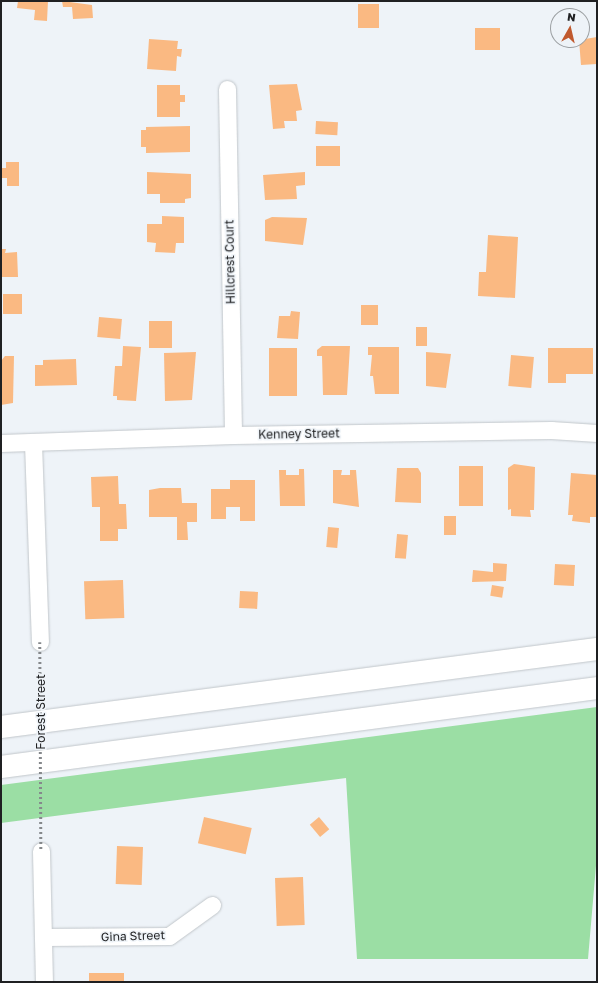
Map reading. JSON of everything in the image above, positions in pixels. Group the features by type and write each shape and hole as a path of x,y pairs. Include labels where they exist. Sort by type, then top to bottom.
{"highway":[{"path":"1,727 597,649"},
{"path":"1,766 597,688"}],"street":[{"name":"Hillcrest Court","path":"227,89 233,435"},
{"name":"Kenney Street","path":"1,443 233,435 551,430 597,433"},
{"path":"33,443 40,642"},
{"path":"41,851 44,982"},
{"name":"Gina Street","path":"44,937 169,936 212,906"}],"path":[{"name":"Forest Street","path":"40,642 41,851"}],"green space":[{"path":"597,707 597,854 588,959 357,959 346,778 1,823 1,785"}],"building":[{"path":"18,1 48,1 47,21 34,20 35,10 17,8"},
{"path":"62,1 92,5 93,18 73,19 72,7 63,7"},
{"path":"358,4 379,4 379,28 358,28"},
{"path":"475,28 500,28 500,50 475,50"},
{"path":"597,37 597,64 581,65 580,48 590,48 590,38"},
{"path":"149,39 178,41 177,49 182,49 181,57 177,56 176,71 147,69"},
{"path":"297,84 302,110 296,111 297,121 284,121 285,128 273,129 269,85"},
{"path":"157,85 180,85 180,95 185,95 185,102 180,102 180,117 157,117"},
{"path":"316,121 338,122 337,135 315,134"},
{"path":"190,126 190,152 146,153 146,147 141,147 141,130 146,130 146,127"},
{"path":"316,146 340,146 340,166 316,166"},
{"path":"6,162 19,162 19,186 7,186 7,178 1,178 1,168 6,168"},
{"path":"147,172 191,174 191,198 185,199 185,203 160,203 160,194 147,194"},
{"path":"305,172 305,185 296,186 297,199 265,200 263,175"},
{"path":"162,216 184,217 184,243 176,243 175,253 155,252 156,243 147,242 147,224 162,224"},
{"path":"272,217 307,218 303,245 265,241 265,220"},
{"path":"488,235 518,237 515,298 478,296 479,272 486,272"},
{"path":"1,249 6,249 5,253 17,252 18,277 1,277"},
{"path":"3,294 22,294 22,314 3,314"},
{"path":"361,305 378,305 378,325 361,325"},
{"path":"291,311 300,312 298,339 277,338 279,316 290,316"},
{"path":"99,317 122,319 120,339 97,337"},
{"path":"149,321 172,321 172,348 149,348"},
{"path":"416,327 427,327 427,346 416,346"},
{"path":"123,346 141,347 136,401 117,400 117,396 113,396 115,366 122,366"},
{"path":"322,346 350,346 347,395 323,395 322,356 317,356 317,350"},
{"path":"368,347 399,347 399,394 375,394 373,376 370,376 372,355 368,355"},
{"path":"269,348 297,348 297,396 269,396"},
{"path":"548,348 593,348 593,374 566,374 566,383 548,383"},
{"path":"196,352 192,400 165,401 164,353"},
{"path":"426,352 451,354 446,388 426,386"},
{"path":"511,355 534,357 531,388 508,386"},
{"path":"5,356 14,356 13,403 1,405 1,361"},
{"path":"76,359 77,385 35,386 35,365 43,365 43,360"},
{"path":"514,464 535,467 534,510 530,510 531,517 511,516 511,509 508,510 508,468"},
{"path":"459,466 483,466 483,506 459,506"},
{"path":"397,468 418,468 421,473 421,503 395,502"},
{"path":"299,469 304,469 305,506 280,506 279,470 286,470 286,475 299,475"},
{"path":"333,470 342,470 341,475 350,475 350,470 356,470 359,507 333,503"},
{"path":"571,473 597,475 596,517 590,517 590,523 572,521 573,515 568,515"},
{"path":"118,476 119,504 126,504 127,529 118,529 118,541 100,541 100,507 92,507 91,477"},
{"path":"230,480 255,480 255,521 240,521 240,507 226,507 226,519 211,519 211,489 230,489"},
{"path":"160,488 181,488 182,503 197,503 197,522 187,522 188,540 177,540 177,517 149,517 149,490"},
{"path":"444,516 456,516 456,535 444,535"},
{"path":"328,527 339,528 337,548 326,547"},
{"path":"397,534 408,535 406,559 395,558"},
{"path":"493,563 507,564 506,581 472,582 473,570 493,572"},
{"path":"555,564 575,565 574,586 554,585"},
{"path":"123,580 124,618 85,619 84,581"},
{"path":"492,585 504,587 502,598 490,596"},
{"path":"240,591 258,592 257,609 239,608"},
{"path":"204,817 252,828 246,854 198,843"},
{"path":"319,817 329,829 320,837 310,825"},
{"path":"117,846 143,847 142,885 116,884"},
{"path":"303,877 305,925 277,926 275,878"},
{"path":"89,973 124,973 124,982 89,982"}]}
